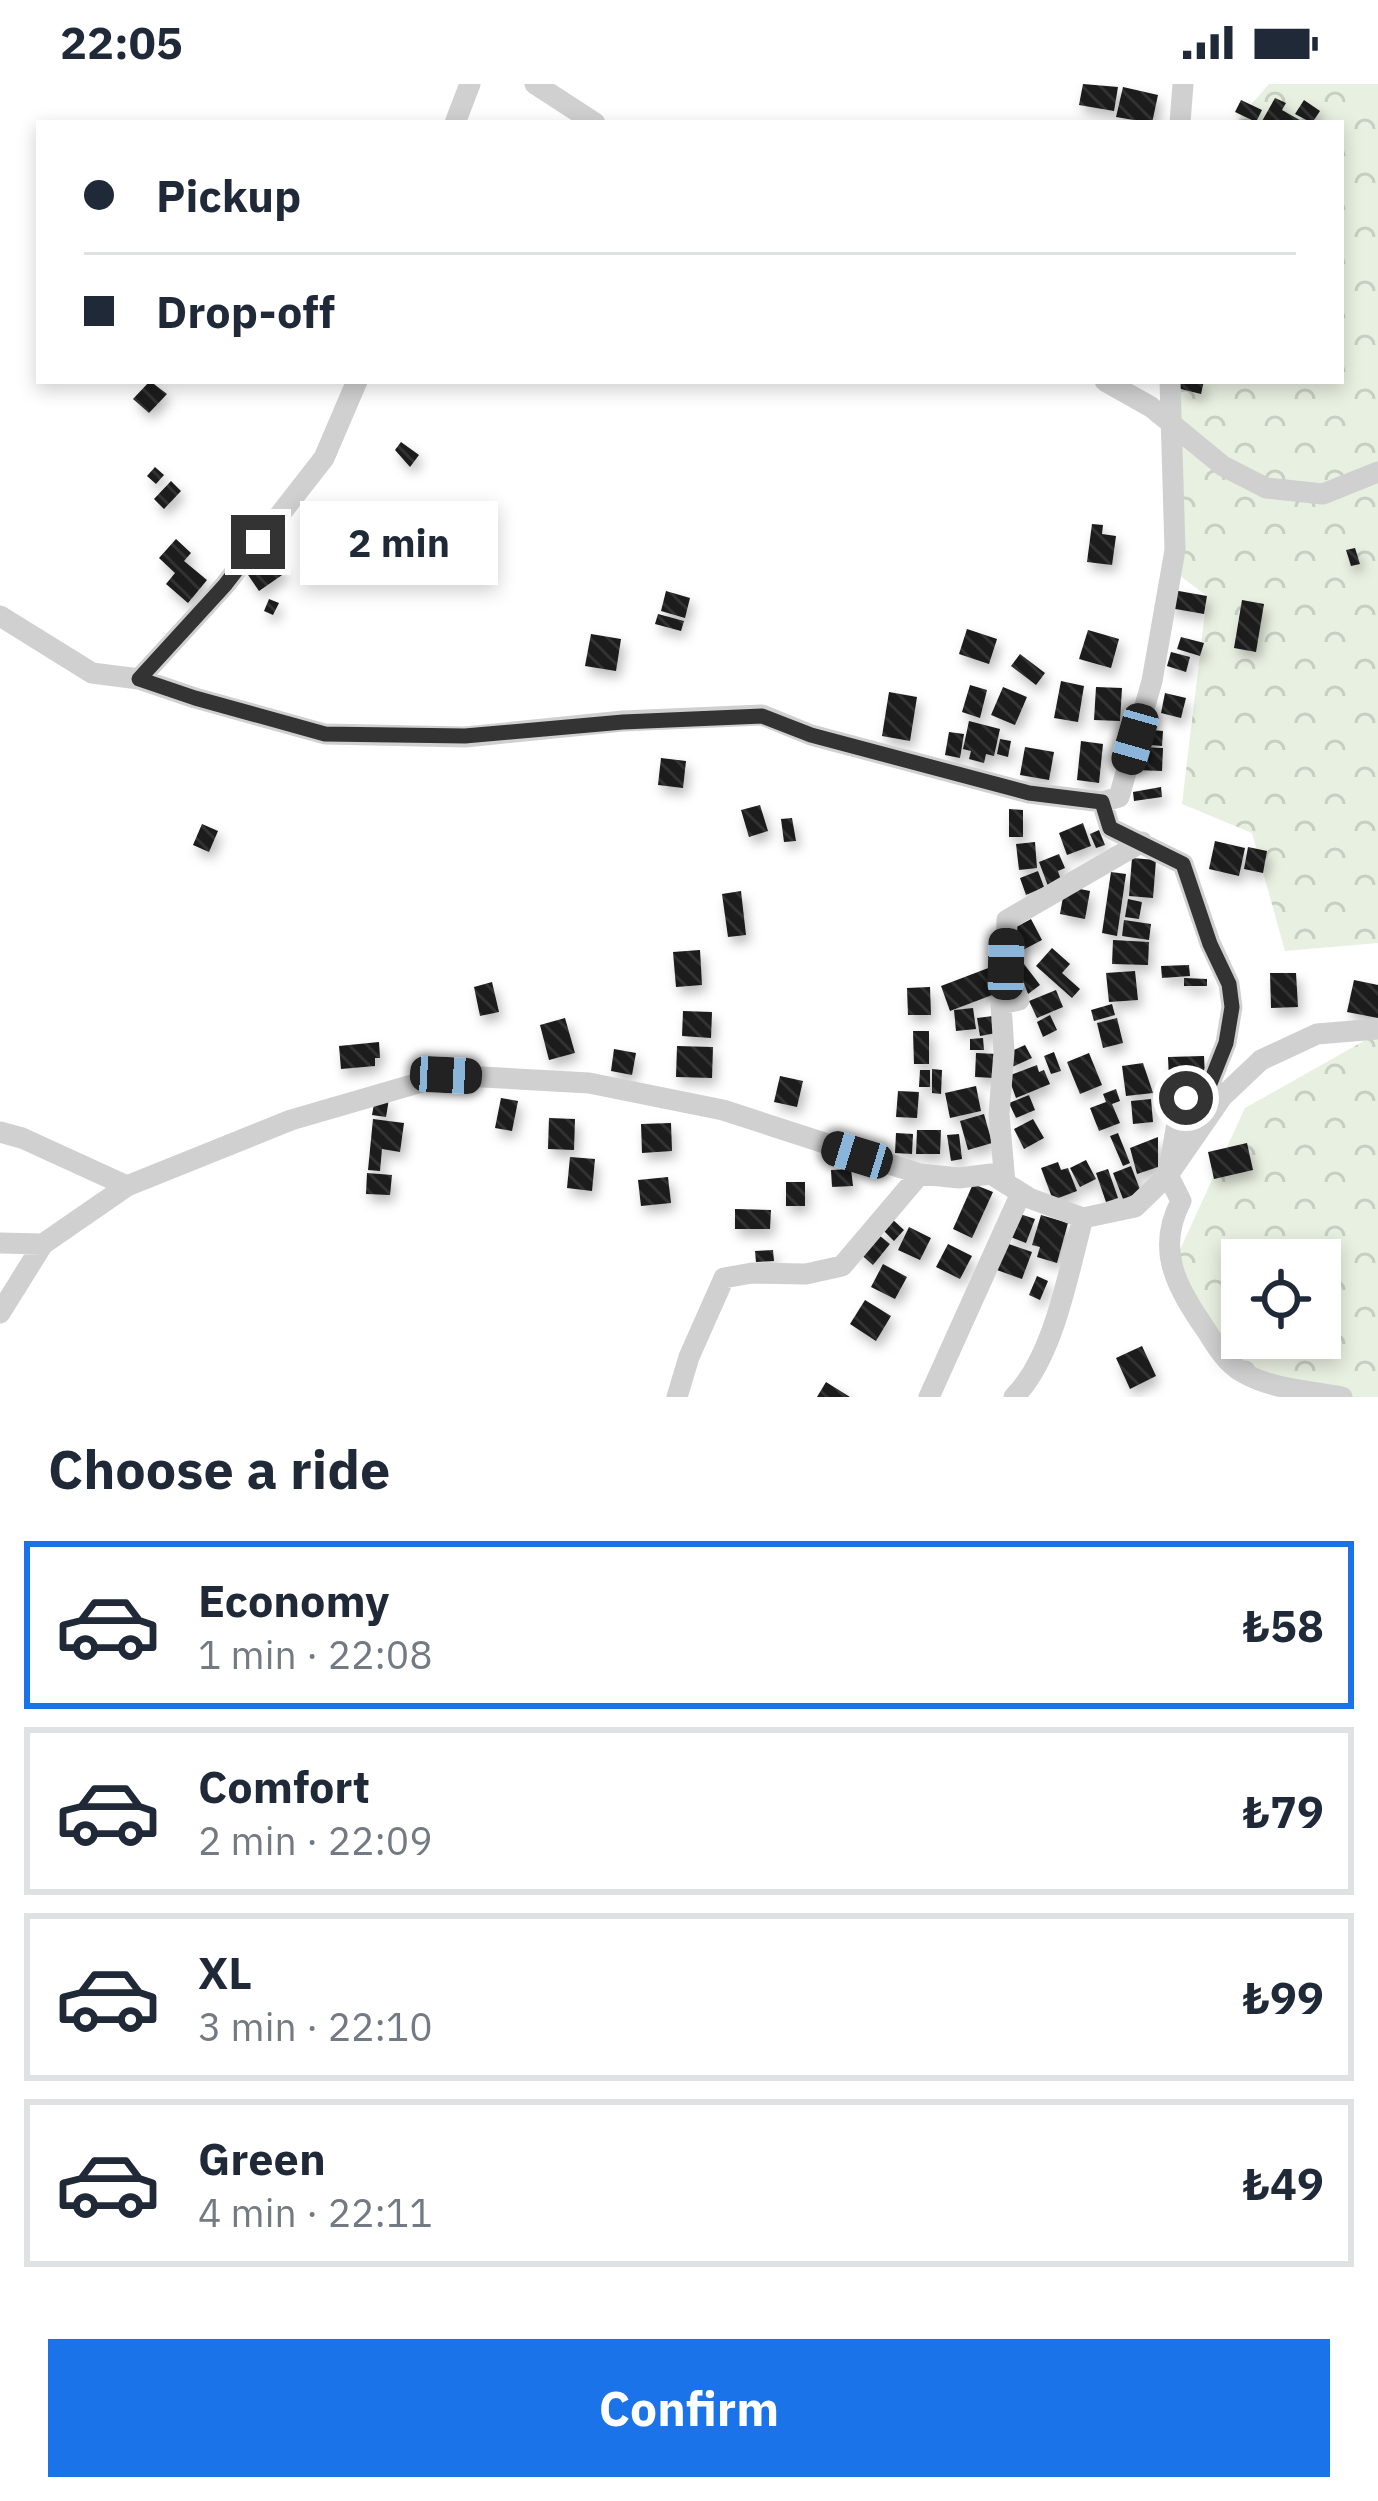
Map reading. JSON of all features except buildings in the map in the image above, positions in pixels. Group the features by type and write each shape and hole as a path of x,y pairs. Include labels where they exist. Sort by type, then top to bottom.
{"street":[{"path":"456,120 470,84"},
{"path":"535,84 591,120"},
{"path":"1180,120 1184,84"},
{"path":"139,679 225,585 324,458 356,384"},
{"path":"1110,384 1151,407 1223,466 1266,488 1323,494 1378,472"},
{"path":"0,616 92,673 139,679 325,734 465,736 762,716 811,735 1029,793 1102,802 1119,797 1152,681 1174,550 1170,384"},
{"path":"1102,802 1110,828 1183,864 1229,984 1232,1007 1226,1043 1209,1086 1180,1106 1168,1175 1181,1201 1168,1228 1172,1267 1184,1297 1222,1354 1257,1389 1342,1397"},
{"path":"929,1397 1012,1188 999,1114 1004,1052 1001,1004 1018,1000 1006,964 1007,920 1142,842"},
{"path":"0,1313 43,1244 128,1186 291,1120 446,1075 589,1083 723,1110 920,1174 959,1178 991,1174 1083,1218 1135,1207 1168,1175 1222,1096 1261,1060 1317,1034 1378,1028"},
{"path":"0,1132 128,1186"},
{"path":"677,1397 688,1357 724,1278 752,1273 806,1274 842,1266 920,1174"},
{"path":"1014,1397 1029,1382 1056,1316 1083,1218"},
{"path":"0,1243 43,1244"}],"green space":[{"path":"1269,84 1378,84 1378,943 1285,951 1252,833 1182,804 1207,596 1171,569 1175,384 1344,384 1344,120 1238,120"},
{"path":"1378,1033 1378,1397 1308,1397 1245,1374 1235,1359 1341,1359 1341,1239 1221,1239 1221,1339 1172,1267 1245,1108"}],"route":[{"path":"258,542 139,679 325,734 465,736 762,716 811,735 1029,793 1102,802 1110,828 1183,864 1229,984 1232,1007 1226,1043 1209,1086 1186,1098"}]}
